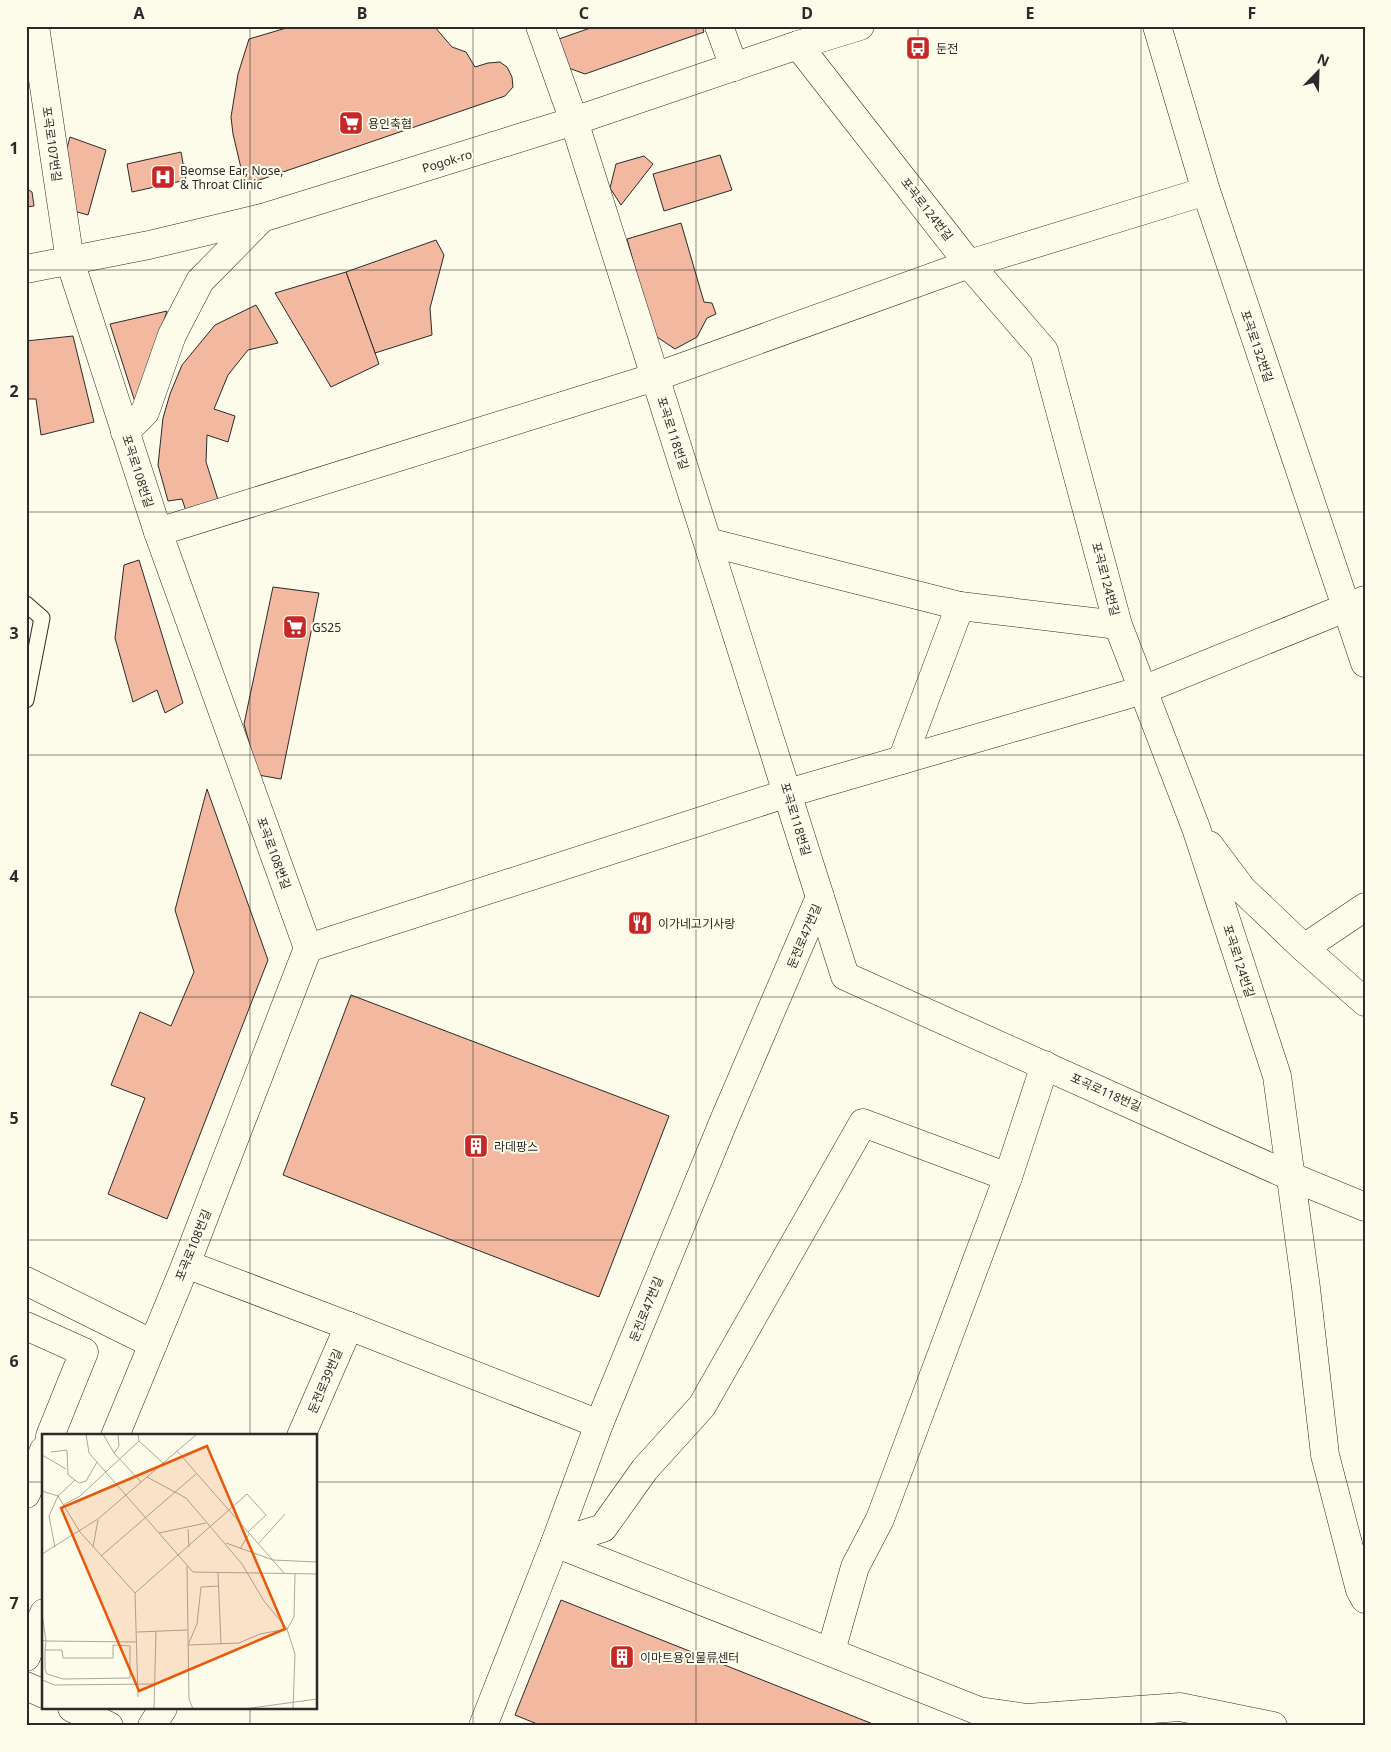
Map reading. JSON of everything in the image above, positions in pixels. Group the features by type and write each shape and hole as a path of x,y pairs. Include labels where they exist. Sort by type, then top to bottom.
{"street":[{"name":"포곡로107번길","path":"35,26 70,262"},
{"name":"포곡로118번길","path":"540,26 574,121 845,976 1292,1177 1365,1207"},
{"path":"719,26 734,67"},
{"name":"Pogok-ro","path":"26,269 70,262 149,245 262,218 574,121 798,45 860,26"},
{"name":"포곡로132번길","path":"1158,26 1206,191 1355,603 1365,663"},
{"name":"포곡로124번길","path":"798,45 970,264 1044,351 1118,625 1196,828 1277,1076 1292,1177 1325,1455 1360,1590 1365,1600"},
{"path":"158,532 655,376 970,264 1206,191"},
{"path":"125,432 145,412 172,335 200,281 262,218"},
{"name":"포곡로108번길","path":"70,262 158,532 308,948 186,1264 116,1434"},
{"path":"708,542 960,606 1118,625"},
{"path":"308,948 788,793 1142,690 1355,603"},
{"path":"902,760 960,606"},
{"path":"1196,828 1242,889 1304,948 1365,1002"},
{"name":"둔전로47번길","path":"483,1726 555,1544 599,1424 725,1118 820,898"},
{"path":"1304,948 1365,907"},
{"path":"831,1651 855,1567 880,1519 1008,1177 1045,1065"},
{"path":"555,1544 603,1528 645,1469 702,1406 863,1123 1008,1177"},
{"path":"186,1264 599,1424"},
{"path":"26,1281 153,1344"},
{"path":"26,1326 84,1352 51,1434"},
{"name":"둔전로39번길","path":"302,1434 349,1326"},
{"path":"26,1494 42,1455"},
{"path":"555,1544 831,1651 979,1711 1027,1718 1180,1707 1273,1726"},
{"path":"26,1657 42,1618"},
{"path":"26,1686 42,1693"},
{"path":"76,1710 109,1726"},
{"path":"152,1726 162,1710"}],"lane":[{"path":"26,604 42,618 26,700"}],"building":[{"path":"293,26 434,26 452,47 466,52 475,67 500,62 507,67 512,77 513,87 505,96 245,185 231,117 238,74 249,39"},
{"path":"596,26 702,26 704,32 585,74 566,67 556,40"},
{"path":"70,137 106,150 88,215 63,208 59,177"},
{"path":"181,152 186,180 132,192 127,164"},
{"path":"720,155 732,190 664,211 653,174"},
{"path":"644,156 653,164 621,205 610,188 616,164"},
{"path":"26,188 32,192 34,206 26,207"},
{"path":"681,223 704,302 712,303 716,314 707,318 697,337 675,349 654,335 627,239"},
{"path":"436,240 444,255 430,308 432,335 375,353 346,272"},
{"path":"346,272 379,364 331,387 275,293"},
{"path":"256,305 278,343 248,350 228,375 214,409 235,416 228,442 207,435 206,462 220,506 187,514 182,499 168,501 158,465 163,418 170,394 182,365 215,325"},
{"path":"167,311 136,405 110,324"},
{"path":"73,336 94,422 41,435 36,399 26,399 26,341"},
{"path":"139,560 183,703 165,713 157,690 133,702 115,638 124,565"},
{"path":"273,587 319,593 281,779 258,775 244,724"},
{"path":"207,789 268,960 167,1219 108,1194 145,1098 111,1085 140,1012 171,1026 194,972 175,910"},
{"name":"라데팡스","path":"351,995 669,1116 599,1297 283,1175"},
{"name":"이마트용인물류센터","path":"561,1600 878,1726 542,1726 515,1715"}],"place":[{"name":"둔전","path":"918,48"},
{"name":"용인축협","path":"351,123"},
{"name":"Beomse Ear, Nose, & Throat Clinic","path":"163,177"},
{"name":"GS25","path":"295,627"},
{"name":"이가네고기사랑","path":"640,923"},
{"name":"라데팡스","path":"476,1146"},
{"name":"이마트용인물류센터","path":"622,1657"}]}
